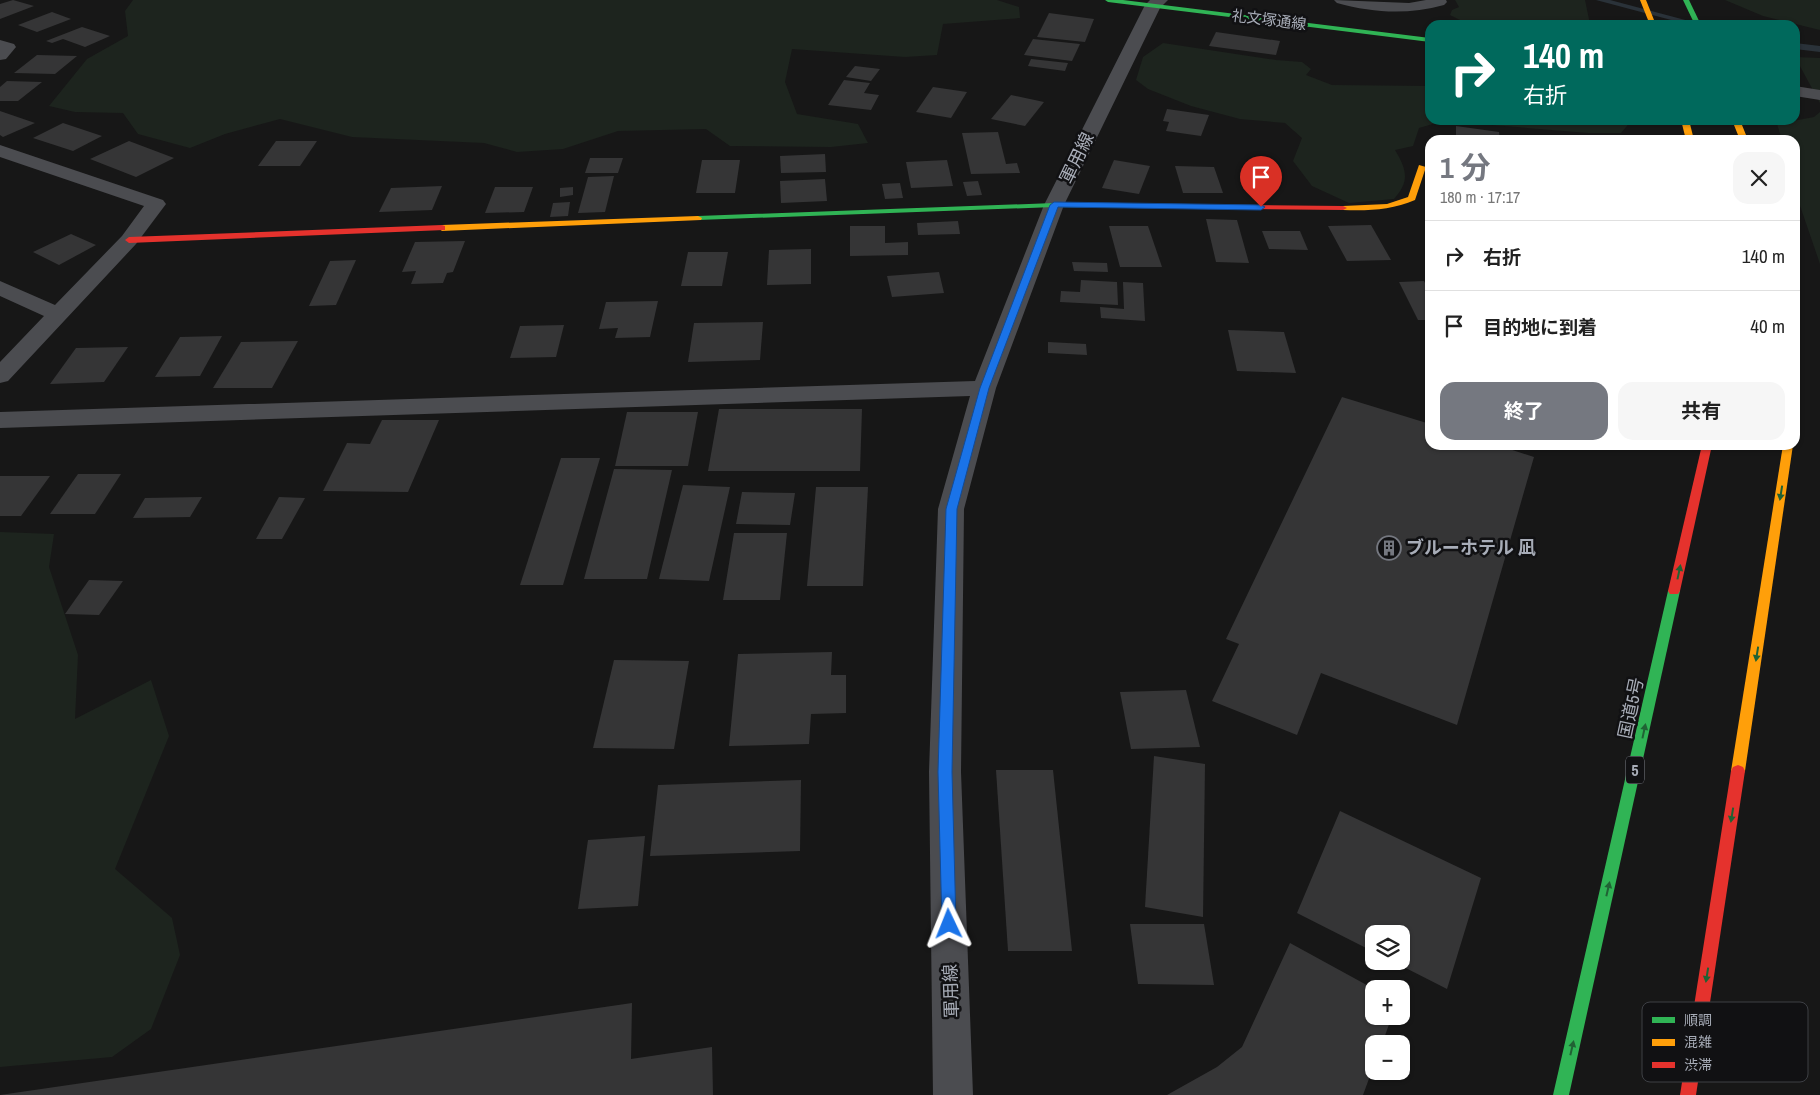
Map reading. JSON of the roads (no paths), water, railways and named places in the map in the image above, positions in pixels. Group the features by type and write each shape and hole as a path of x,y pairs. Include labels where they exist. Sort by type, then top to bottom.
{"main road":[{"name":"礼文塚通線","path":"1108,0 1157,3 1425,39"},
{"path":"1643,0 1651,20"},
{"path":"1686,0 1696,20"},
{"path":"129,240 1054,205 1376,208 1400,204 1412,198 1422,167"},
{"name":"国道5号","path":"1560,1095 1706,450"},
{"path":"1702,1002 1787,450"},
{"path":"1688,1095 1690,1082"}],"street":[{"path":"1342,0 1367,5 1409,8 1439,2 1438,0"},
{"name":"軍用線","path":"954,1095 945,772 951,509 984,388 1054,205 1157,3"},
{"path":"0,45 8,47 0,55"},
{"path":"1800,92 1820,96"},
{"path":"0,151 156,204 129,240 0,376"},
{"path":"0,288 58,314"},
{"path":"0,420 984,388"}],"waterway":[{"path":"1600,0 1680,20"},
{"path":"1800,47 1820,49"}],"place":[{"name":"ブルーホテル 凪","path":"1389,548"}]}
